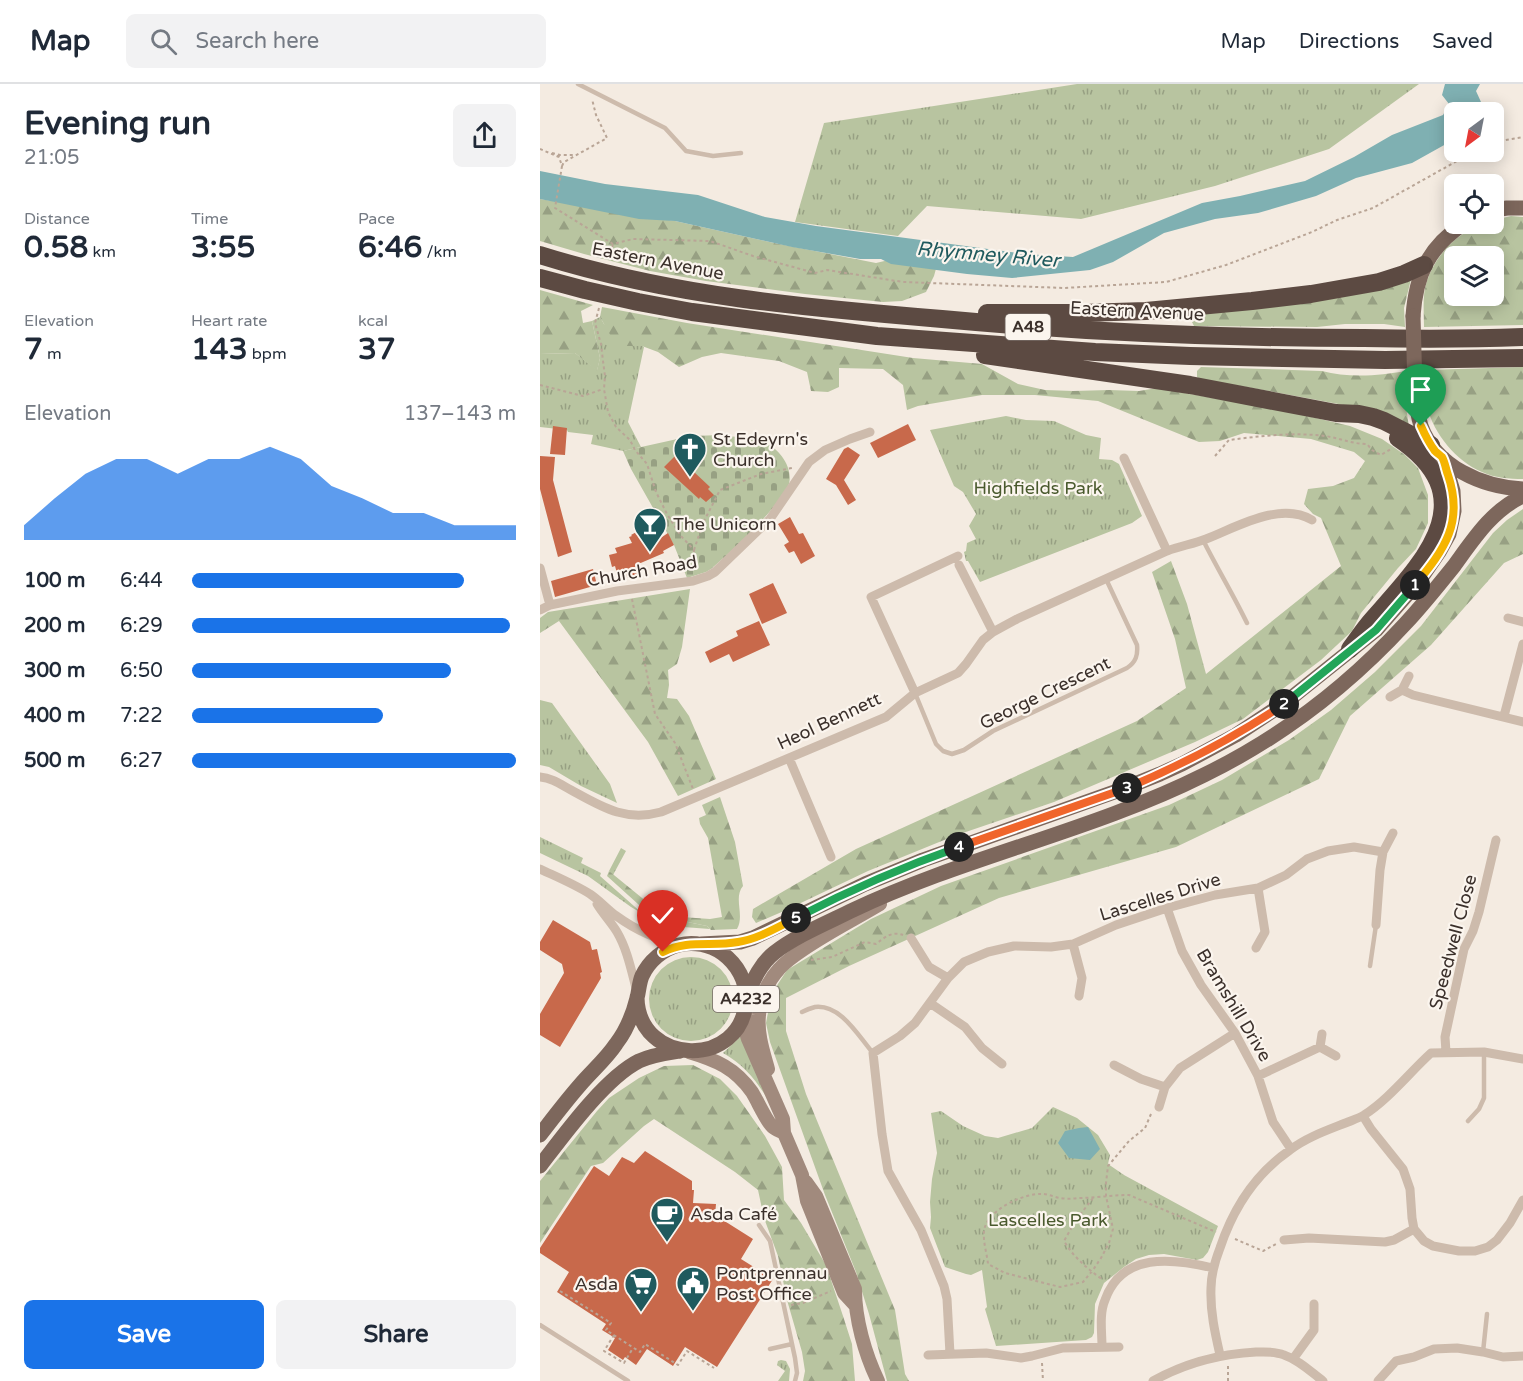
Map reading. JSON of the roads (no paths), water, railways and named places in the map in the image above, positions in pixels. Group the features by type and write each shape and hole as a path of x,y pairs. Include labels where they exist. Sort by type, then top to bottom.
{"highway":[{"name":"Eastern Avenue","path":"540,255 627,279 708,293 878,314 1011,326 1311,338 1523,337"},
{"path":"878,314 1108,313 1181,308 1354,287 1394,278 1424,265"},
{"name":"A48","path":"540,278 638,302 692,312 877,336 1095,352 1190,356 1385,360 1523,358"},
{"path":"877,336 997,357 1190,385 1336,413 1359,414 1384,421 1431,445"},
{"path":"1336,413 1384,430 1413,448 1434,471 1443,499 1440,526 1430,547 1350,650"}],"main road":[{"path":"1504,208 1523,208"},
{"name":"A4232","path":"1449,234 1424,265 1417,285 1413,316 1418,416 1431,445 1443,458 1464,474 1482,482 1512,489 1523,489"},
{"name":"A4232","path":"540,1135 578,1087 616,1045 629,1020 642,976 654,958 663,952 683,944 740,942 753,938 865,884 923,860 1120,790 1182,764 1236,735 1277,708 1376,630 1403,600 1448,539 1453,519 1454,499 1443,458"},
{"name":"A4232","path":"540,1166 596,1098 639,1061 685,1051 707,1050 727,1039 741,1020 752,982 762,966 781,948 884,895 1104,817 1172,790 1223,766 1307,712 1362,667 1392,638 1423,604 1493,516 1523,496"},
{"name":"A4232","path":"701,944 720,952 736,966 745,986 745,1003"},
{"path":"638,995 639,1012 652,1035 661,1042 685,1051"}],"street":[{"name":"Church Road","path":"540,610 550,605 708,576 770,519 809,462 825,450 870,432"},
{"path":"1124,458 1167,552"},
{"name":"Heol Bennett","path":"540,777 555,781 614,812 632,816 651,815 687,802 886,717 915,693 958,673 983,639 993,632 1182,545 1203,540 1269,515 1287,512 1312,520"},
{"path":"915,693 871,597 959,561 993,632"},
{"path":"540,568 550,605"},
{"path":"1508,618 1523,622"},
{"path":"1504,716 1522,649"},
{"path":"1390,697 1402,690 1408,676"},
{"path":"1402,690 1413,695 1523,722"},
{"path":"789,758 831,857"},
{"path":"1376,925 1383,852 1393,833"},
{"name":"Speedwell Close","path":"1446,1052 1445,1036 1464,949 1479,912 1496,840"},
{"name":"Lascelles Drive","path":"873,1053 900,1036 915,1023 948,978 964,962 988,952 1014,946 1051,947 1073,944 1116,925 1167,908 1215,895 1258,888 1286,875 1307,859 1328,851 1354,847 1383,852"},
{"path":"540,869 591,895 614,915 636,928 661,940 683,944"},
{"path":"775,1099 758,1023 763,996 771,980 784,963 816,941 921,881"},
{"path":"1256,948 1265,932 1258,888"},
{"path":"591,895 621,940 629,958 638,995"},
{"name":"Bramshill Drive","path":"1167,908 1182,951 1201,985 1235,1033 1258,1076 1273,1122 1291,1149"},
{"path":"911,938 929,967 948,978"},
{"path":"1073,944 1082,978 1078,996"},
{"path":"745,1003 745,1029 748,1039 783,1119 784,1133 801,1175 807,1201 844,1293 855,1305"},
{"path":"930,1003 965,1027 982,1048 1002,1064"},
{"path":"1159,1107 1165,1087 1180,1068 1235,1033"},
{"path":"1320,1047 1322,1034"},
{"path":"1258,1076 1320,1047"},
{"path":"1320,1047 1336,1056"},
{"path":"685,1051 711,1058 732,1070 751,1090 772,1126 784,1133"},
{"path":"1223,1355 1212,1318 1213,1268 1224,1235 1236,1210 1247,1191 1269,1167 1291,1149 1311,1138 1363,1116 1394,1090 1431,1053 1484,1052 1523,1059"},
{"path":"873,1053 888,1171 921,1230 944,1286 947,1299 950,1354"},
{"path":"1114,1065 1141,1079 1165,1087"},
{"path":"1363,1116 1403,1169 1410,1189 1414,1229 1424,1241 1433,1246 1459,1251 1475,1251 1488,1247 1497,1240 1510,1223 1523,1200"},
{"path":"801,1175 816,1196 855,1290 855,1305 869,1362 878,1381"},
{"path":"1284,1240 1309,1238 1385,1242 1394,1240 1414,1229"},
{"path":"1102,1347 1104,1301 1112,1286 1128,1270 1141,1263 1154,1260 1213,1268"},
{"path":"1293,1359 1314,1330 1314,1304"},
{"path":"928,1355 986,1353 1021,1358 1063,1348 1119,1347"},
{"path":"1378,1381 1396,1361 1434,1349 1456,1348 1503,1358 1523,1356"},
{"path":"1153,1381 1184,1366 1223,1355 1270,1352 1293,1359 1323,1381"},
{"path":"866,1381 869,1362"}],"lane":[{"path":"578,84 665,128 686,151 713,156 741,153"},
{"path":"1203,540 1246,623"},
{"name":"George Crescent","path":"915,693 936,744 943,751 952,754 964,750 993,731 1127,668 1136,658 1137,645 1106,579"},
{"path":"1370,966 1376,925"},
{"path":"802,1012 814,1007 823,1007 833,1011 844,1018 873,1053"},
{"path":"1468,1121 1485,1098 1484,1052"},
{"path":"759,1225 770,1241 792,1344 797,1373 795,1381"},
{"path":"1483,1352 1487,1314"},
{"path":"540,1324 628,1381"},
{"path":"770,1349 792,1344"}],"water":[{"path":"1445,84 1480,84 1476,91 1481,102 1447,102 1442,95"},
{"name":"Rhymney River","path":"1444,113 1444,145 1412,163 1356,178 1316,196 1258,213 1215,219 1164,233 1113,262 1090,270 1012,278 891,264 881,259 860,259 792,247 675,221 639,219 540,199 540,171 605,184 698,195 765,217 816,226 1025,254 1073,257 1202,203 1305,181 1392,135"},
{"path":"1088,1127 1100,1149 1090,1160 1069,1158 1058,1143 1065,1131"}],"place":[{"name":"St Edeyrn's Church","path":"690,478"},
{"name":"The Unicorn","path":"650,553"},
{"name":"Asda Café","path":"667,1243"},
{"name":"Pontprennau Post Office","path":"693,1312"},
{"name":"Asda","path":"641,1313"}],"park label":[{"name":"Highfields Park","path":"1038,488"},
{"name":"Lascelles Park","path":"1048,1220"}]}
